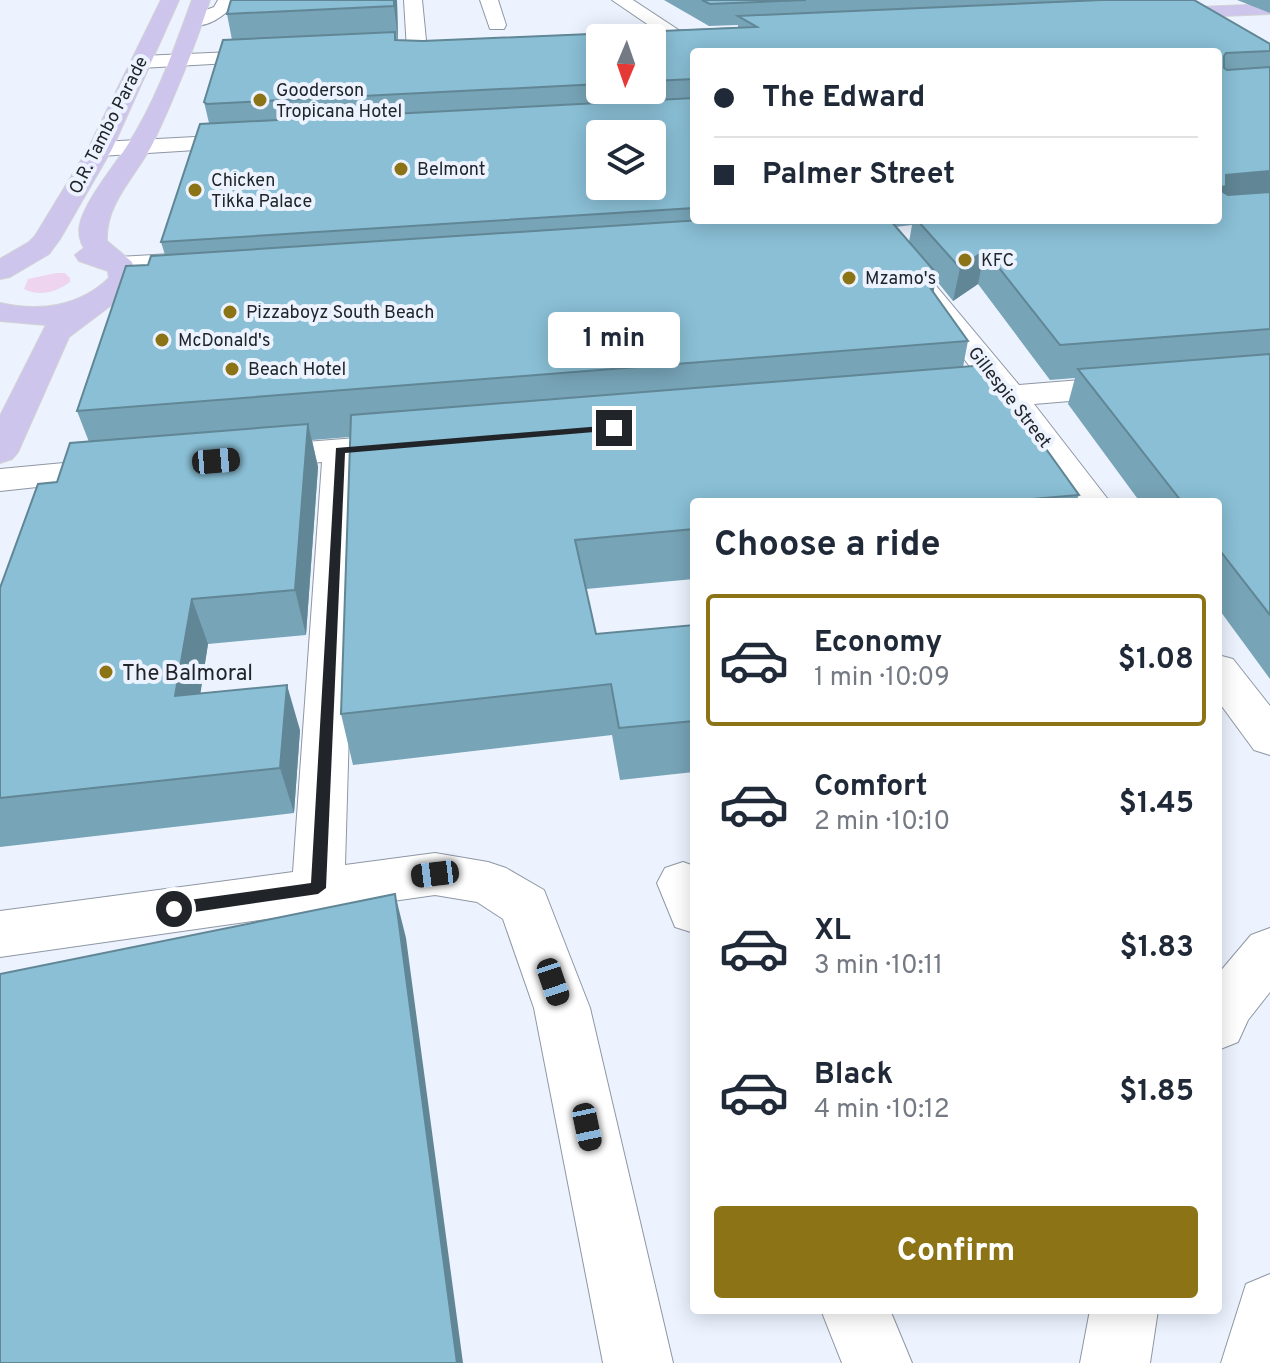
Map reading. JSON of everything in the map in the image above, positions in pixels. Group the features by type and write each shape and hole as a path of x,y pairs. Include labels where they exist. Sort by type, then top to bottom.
{"main road":[{"name":"O.R. Tambo Parade","path":"0,271 39,248 100,149 170,0"},
{"path":"1243,33 1190,11 1270,9"},
{"name":"O.R. Tambo Parade","path":"109,280 94,243 93,224 121,170 139,147 180,60 198,11"},
{"name":"O.R. Tambo Parade","path":"0,271 37,258 64,254 109,280"},
{"path":"0,312 39,316 70,311 109,280"},
{"path":"0,452 56,332 109,280"}],"street":[{"path":"198,11 221,11 227,0"},
{"path":"413,0 417,50"},
{"path":"489,0 497,25"},
{"path":"621,0 678,36"},
{"path":"666,36 706,43"},
{"path":"141,62 291,55"},
{"path":"100,149 282,139"},
{"name":"Gillespie Street","path":"878,233 1011,396 1088,498"},
{"path":"109,280 231,270"},
{"path":"917,404 1163,383"},
{"path":"216,461 433,442"},
{"path":"318,888 340,450"},
{"path":"0,480 154,466"},
{"path":"1222,675 1270,738"},
{"path":"0,934 435,874 488,883 525,905 562,1008 638,1363"},
{"path":"1222,1006 1270,951"},
{"path":"1256,1363 1270,1308"},
{"path":"1115,1363 1123,1314"}],"shaded area":[{"path":"65,273 70,282 48,292 36,293 24,289 28,279"}],"building":[{"path":"231,0 394,0 394,6 227,14"},
{"path":"702,0 806,0 710,4"},
{"path":"1101,0 1194,0 1270,44 1270,51 1226,53 1224,68 1270,67 1270,171 1226,175 1226,186 1222,187 1222,48 690,48 690,79 666,80 666,31 757,27 738,16"},
{"path":"395,32 395,40 586,34 586,85 204,102 223,40"},
{"name":"Belmont","path":"690,98 690,208 161,242 200,124 586,104 666,104 666,99"},
{"path":"1222,191 1228,195 1270,192 1270,329 1060,345 985,250 960,268 921,224 1222,224"},
{"path":"690,221 690,224 893,224 937,274 926,282 968,341 77,411 126,266 148,265 151,256"},
{"path":"1270,354 1270,615 1222,553 1222,498 1179,498 1078,369"},
{"path":"986,365 1079,495 1043,498 690,498 690,529 575,540 596,634 690,625 690,721 619,728 611,684 341,714 351,415"},
{"name":"The Balmoral","path":"308,424 295,590 192,599 175,696 287,685 280,768 0,798 0,588 38,484 57,482 70,443"},
{"path":"395,894 457,1363 0,1363 0,974"}],"place":[{"name":"Gooderson Tropicana Hotel","path":"260,100"},
{"name":"Belmont","path":"401,169"},
{"name":"Chicken Tikka Palace","path":"195,190"},
{"name":"KFC","path":"965,260"},
{"name":"Mzamo's","path":"849,278"},
{"name":"Pizzaboyz South Beach","path":"230,312"},
{"name":"McDonald's","path":"162,340"},
{"name":"Beach Hotel","path":"232,369"},
{"name":"The Balmoral","path":"106,672"}],"route":[{"path":"174,909 318,888 340,450 614,428"}]}
